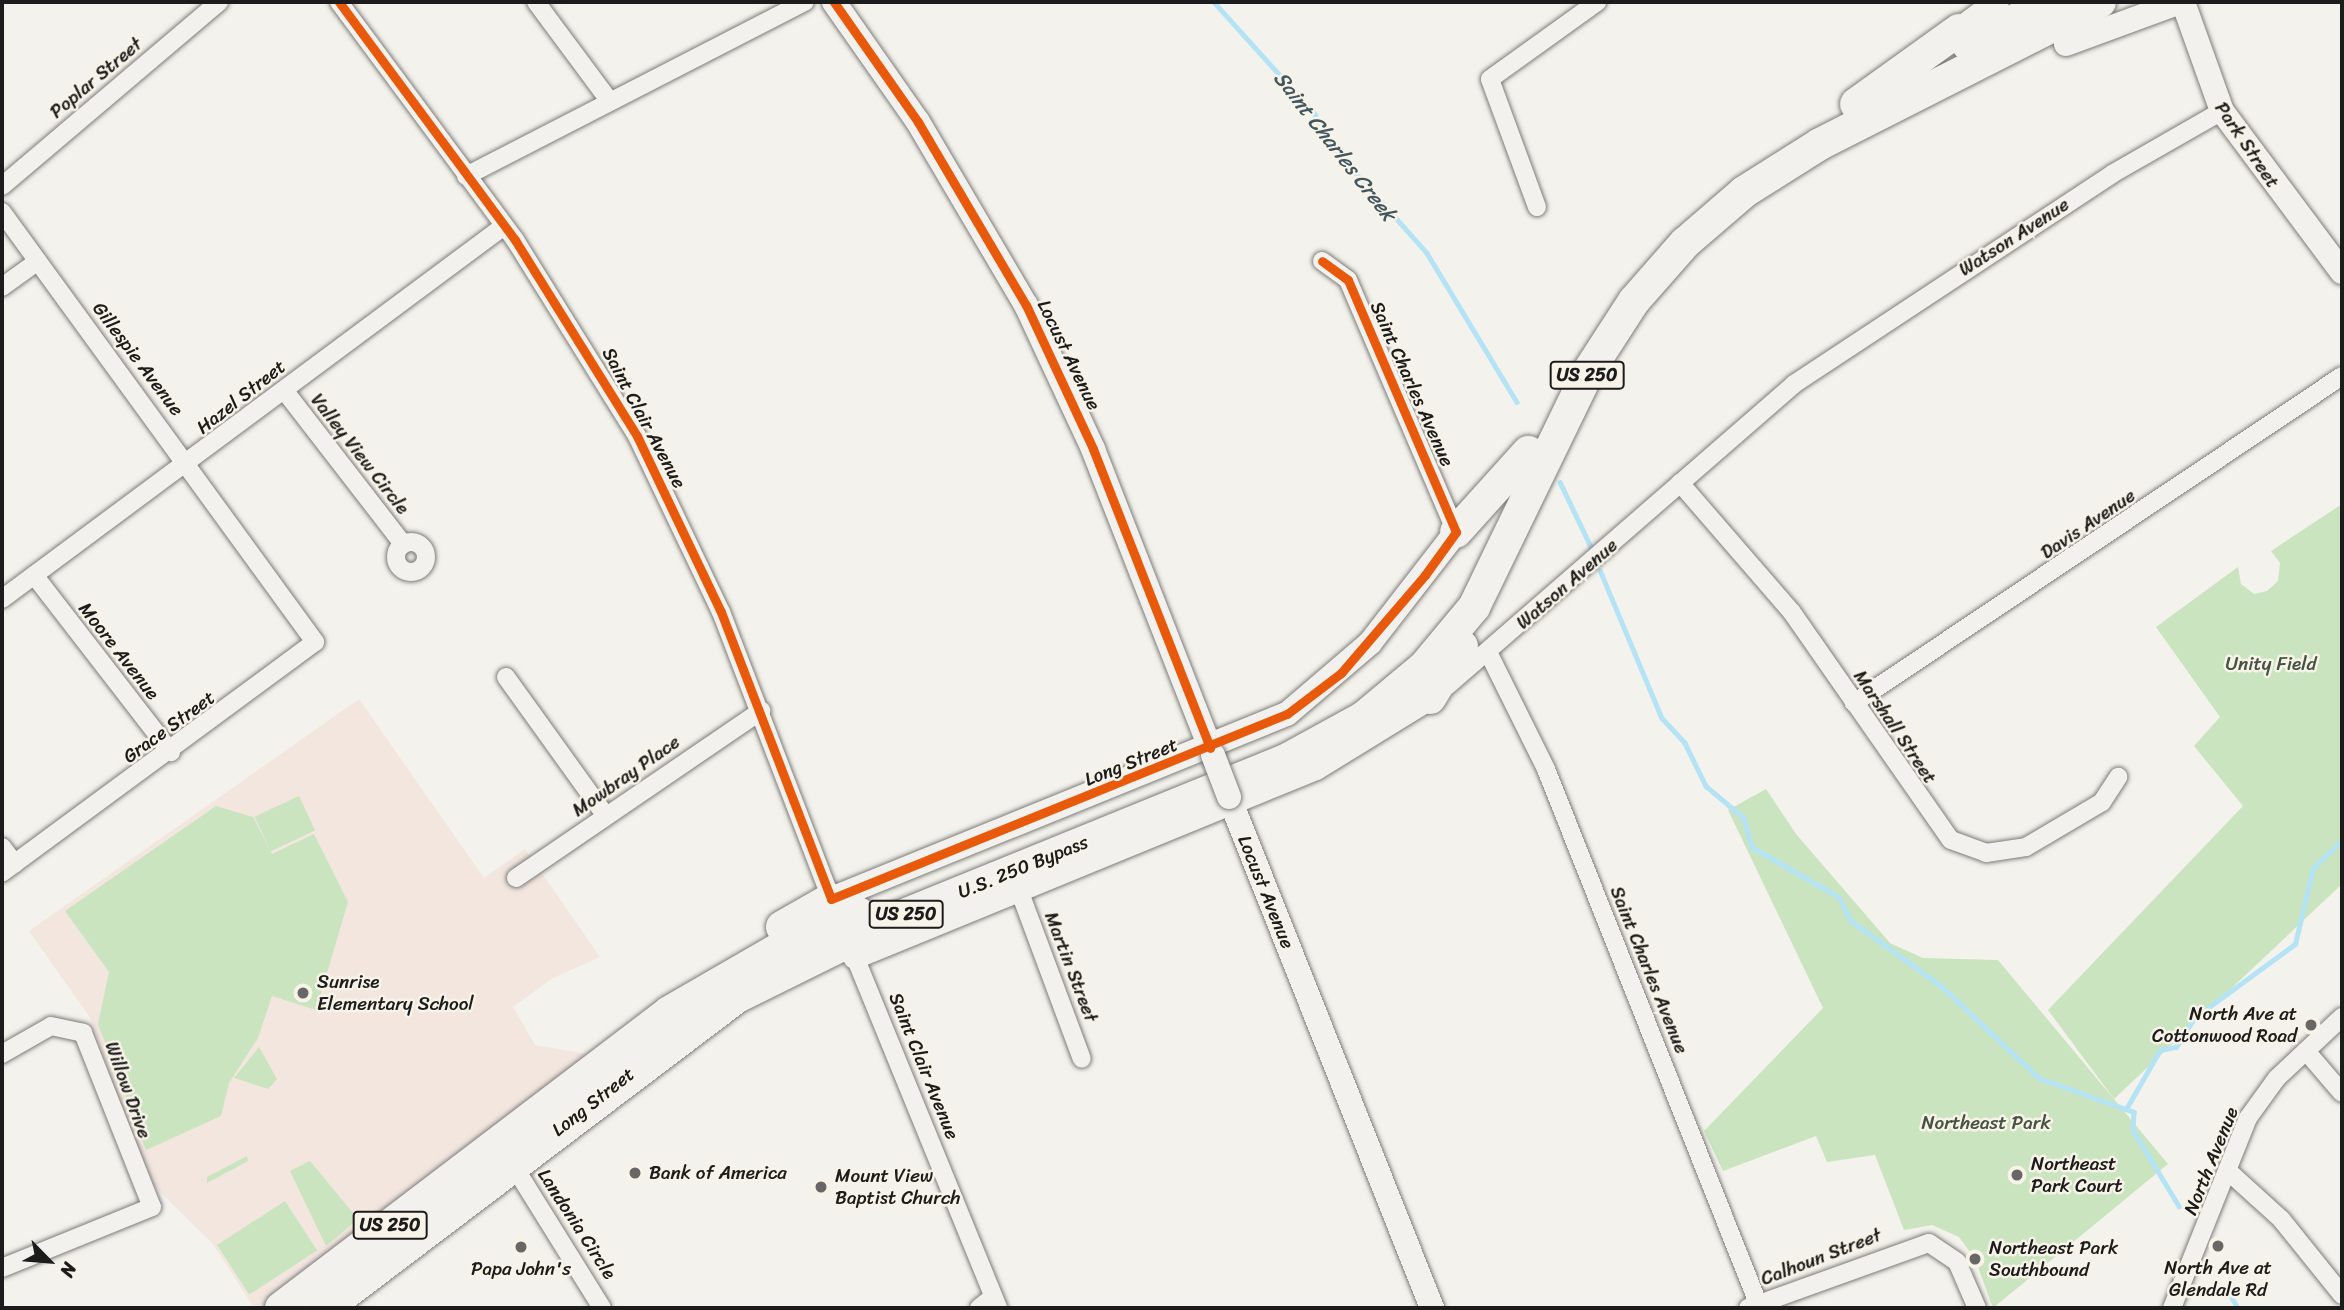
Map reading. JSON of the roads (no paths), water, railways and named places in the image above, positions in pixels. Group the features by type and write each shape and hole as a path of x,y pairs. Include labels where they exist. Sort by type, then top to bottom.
{"highway":[{"name":"US 250","path":"671,1026 819,929 1276,745 1344,709 1404,661 1454,603 1492,537 1528,452 1587,337 1661,240 1759,159 1856,104 2049,2"},
{"name":"US 250","path":"1496,570 1588,372 1661,268 1717,213 1772,172 1901,102 2100,2"},
{"path":"1856,104 1959,30"},
{"path":"1901,102 2066,44"},
{"path":"1456,532 1528,452"},
{"path":"1430,698 1496,570"},
{"name":"U.S. 250 Bypass","path":"671,1026 818,954 1284,761 1364,717 1425,666 1496,570"},
{"path":"671,1026 732,959 831,899"},
{"path":"671,1026 855,957"},
{"name":"Long Street","path":"506,1153 671,1026"},
{"name":"US 250","path":"281,1308 506,1153"},
{"name":"US 250","path":"326,1308 506,1153"}],"street":[{"name":"Saint Clair Avenue","path":"339,2 504,226 637,436 761,711 831,899"},
{"path":"536,2 608,99"},
{"path":"466,176 608,99 805,2"},
{"name":"Locust Avenue","path":"834,2 918,122 1026,305 1093,449 1432,1308"},
{"path":"1537,207 1490,79 1597,2"},
{"path":"1959,30 1997,2"},
{"path":"2066,44 2182,2"},
{"name":"Park Street","path":"2182,2 2222,111 2342,272"},
{"name":"Poplar Street","path":"2,187 210,5"},
{"name":"Watson Avenue","path":"855,957 1337,757 1430,698 1488,652 1768,404 1882,323 2222,111"},
{"name":"Gillespie Avenue","path":"2,212 288,600"},
{"name":"Hazel Street","path":"2,599 189,463 504,226"},
{"path":"2,287 38,261"},
{"name":"Saint Charles Avenue","path":"1322,261 1348,281 1456,532"},
{"name":"Davis Avenue","path":"1854,703 2342,376"},
{"name":"Valley View Circle","path":"284,390 403,544"},
{"name":"Marshall Street","path":"1680,483 1791,611 1939,830 1968,849 2002,853 2026,847 2102,802 2118,777"},
{"name":"Long Street","path":"831,899 1212,751 1287,715 1340,673 1456,532"},
{"name":"Moore Avenue","path":"34,575 171,752"},
{"name":"Grace Street","path":"8,869 313,648 314,637 288,600"},
{"name":"Saint Charles Avenue","path":"1488,652 1551,780 1755,1307"},
{"path":"506,677 605,815"},
{"name":"Mowbray Place","path":"516,878 761,711"},
{"path":"2,847 8,869"},
{"name":"Martin Street","path":"1019,890 1082,1059"},
{"name":"Saint Clair Avenue","path":"855,957 990,1305"},
{"name":"North Avenue","path":"2172,1308 2261,1097 2342,1017"},
{"name":"Willow Drive","path":"2,1054 51,1026 83,1033 152,1207 2,1268"},
{"path":"2306,1051 2342,1093"},
{"name":"Landonia Circle","path":"506,1153 602,1308"},
{"path":"2228,1171 2281,1219 2342,1295"},
{"name":"Calhoun Street","path":"1755,1307 1911,1246 1929,1243 1950,1253 1977,1308"}],"waterway":[{"name":"Saint Charles Creek","path":"1214,2 1315,114 1324,137 1427,253 1517,402"},
{"name":"Saint Charles Creek","path":"1560,482 1593,551"},
{"name":"Saint Charles Creek","path":"1600,570 1662,718 1685,743 1706,786 1744,818 1752,847 1839,897 1850,920 1940,985 2039,1078 2134,1112 2133,1130 2179,1206"},
{"path":"2126,1109 2160,1050 2176,1047 2194,1018 2295,944 2313,868 2342,840"},
{"name":"Saint Charles Creek","path":"2231,1296 2238,1308"}],"place":[{"name":"Sunrise Elementary School","path":"303,993"},
{"name":"North Ave at Cottonwood Road","path":"2311,1025"},
{"name":"Bank of America","path":"635,1173"},
{"name":"Northeast Park Court","path":"2017,1175"},
{"name":"Mount View Baptist Church","path":"821,1187"},
{"name":"North Ave at Glendale Rd","path":"2218,1246"},
{"name":"Papa John's","path":"521,1247"},
{"name":"Northeast Park Southbound","path":"1975,1259"}],"park label":[{"name":"Unity Field","path":"2271,664"},
{"name":"Northeast Park","path":"1986,1123"}]}
